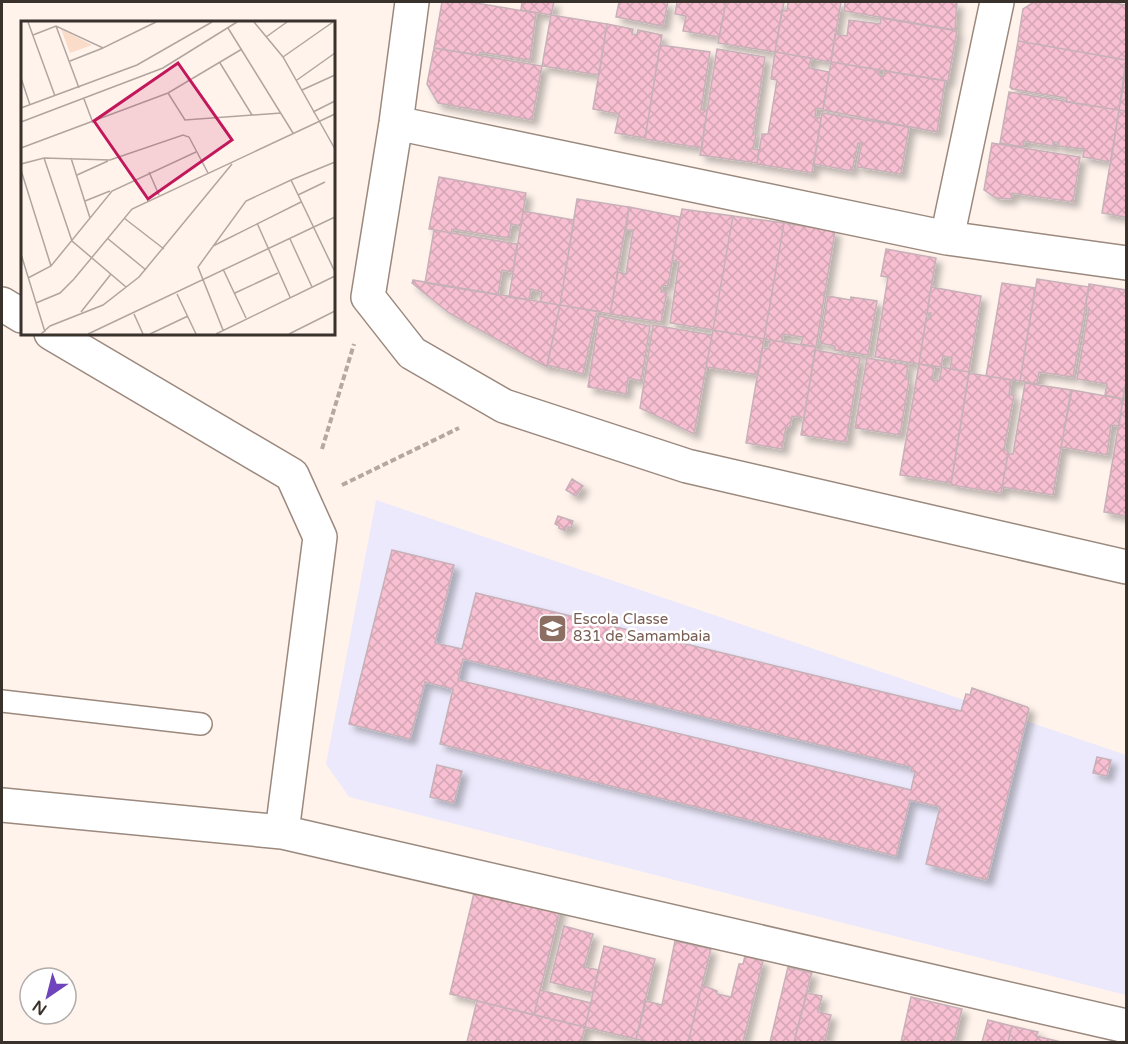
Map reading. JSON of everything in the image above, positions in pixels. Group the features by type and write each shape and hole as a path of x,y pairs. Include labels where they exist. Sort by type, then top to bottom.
{"street":[{"path":"412,2 396,123 368,297 412,353 504,406 687,466 1126,567"},
{"path":"947,238 997,2"},
{"path":"396,123 947,238 1126,263"},
{"path":"2,304 21,315"},
{"path":"53,334 292,475 305,503 320,537 282,832"},
{"path":"2,805 282,832 1126,1026"}],"lane":[{"path":"2,701 201,724"}],"path":[{"path":"305,503 368,297"},
{"path":"305,503 504,406"}],"shaded area":[{"name":"Escola Classe 831 de Samambaia","path":"376,500 1126,755 1126,995 349,797 326,764"}],"building":[{"path":"442,2 470,2 536,13 530,60 434,48"},
{"path":"522,2 554,2 551,15 521,10"},
{"path":"619,2 668,2 663,26 616,17"},
{"path":"677,2 726,2 719,37 683,31 686,16 675,14"},
{"path":"726,2 784,2 775,52 718,43"},
{"path":"788,2 841,2 831,62 775,52 782,10 787,11"},
{"path":"845,2 957,2 955,30 844,11"},
{"path":"1034,2 1108,2 1126,5 1126,60 1018,41 1023,9"},
{"path":"551,15 607,24 599,75 542,66"},
{"path":"881,18 957,31 948,81 831,62 835,34 847,36 849,20 880,24"},
{"path":"607,24 633,29 632,34 637,35 638,30 662,35 645,138 615,133 619,114 593,109"},
{"path":"1018,41 1126,60 1119,110 1066,102 1067,98 1012,89 1010,87"},
{"path":"660,45 710,52 701,110 707,110 702,148 645,139"},
{"path":"434,48 542,66 532,120 438,103 427,84"},
{"path":"717,49 765,57 753,134 756,134 753,149 759,150 757,163 700,155"},
{"path":"775,52 811,58 809,68 829,72 823,109 816,108 815,117 821,118 812,173 757,164 762,134 768,134 777,80 771,79"},
{"path":"831,62 879,70 879,75 884,76 885,71 945,81 937,132 823,110"},
{"path":"1126,69 1126,111 1119,110"},
{"path":"1009,92 1119,110 1111,162 1083,157 1084,149 1058,146 1059,143 1053,142 1053,146 1024,141 1023,147 1000,143"},
{"path":"1119,110 1126,111 1126,217 1102,213"},
{"path":"822,113 909,127 901,174 857,167 862,143 858,143 852,171 814,164"},
{"path":"992,143 1080,157 1073,202 1012,193 1011,199 996,198 984,190"},
{"path":"439,177 526,193 521,226 511,224 509,238 452,229 451,233 429,229"},
{"path":"577,199 629,207 610,314 560,305"},
{"path":"629,207 680,217 668,286 662,285 661,292 667,292 661,322 610,314 618,272 626,274 633,230 626,230"},
{"path":"682,209 733,216 713,330 670,323 679,262 672,260"},
{"path":"523,211 574,220 560,305 540,302 542,292 531,289 529,300 509,297"},
{"path":"733,216 784,223 764,339 713,330"},
{"path":"784,223 835,231 816,347 801,344 803,337 783,334 782,342 764,339"},
{"path":"434,230 517,244 513,272 502,270 498,295 425,283"},
{"path":"886,249 936,258 919,364 875,357 888,277 881,276"},
{"path":"1037,279 1089,287 1073,377 1039,372 1037,384 1020,381"},
{"path":"413,280 560,305 547,367 449,313 412,283"},
{"path":"1002,283 1035,288 1020,381 986,376"},
{"path":"1089,284 1126,290 1126,381 1123,399 1105,395 1107,384 1077,379 1089,308 1085,307"},
{"path":"931,287 981,296 969,372 950,369 952,358 943,356 941,367 919,364 926,319 929,319 931,313 927,313"},
{"path":"828,296 877,301 868,355 835,350 835,346 820,343"},
{"path":"560,305 597,311 583,374 547,365"},
{"path":"599,316 650,326 641,381 628,378 626,394 588,387"},
{"path":"653,325 712,335 694,434 640,408"},
{"path":"713,330 764,339 758,375 706,367"},
{"path":"770,340 816,347 804,418 792,416 790,427 786,427 782,449 746,443 762,348 769,349"},
{"path":"815,350 860,358 846,442 801,435"},
{"path":"867,358 908,365 906,379 909,380 900,435 855,428"},
{"path":"919,364 934,367 932,380 939,381 942,367 969,372 951,483 900,475"},
{"path":"969,373 1011,380 1009,395 1014,395 1004,450 1008,451 1008,454 1001,493 951,485"},
{"path":"1025,383 1071,390 1053,495 1002,487 1008,454 1013,454"},
{"path":"1072,390 1123,399 1119,426 1111,425 1107,455 1061,447"},
{"path":"1123,399 1126,400 1126,516 1104,512"},
{"path":"572,479 583,486 576,496 566,490"},
{"path":"558,516 573,521 571,528 566,526 565,531 559,528 555,524"},
{"path":"392,550 454,565 435,643 462,649 476,593 961,711 966,694 970,695 972,688 1029,709 987,880 926,864 940,807 910,800 896,856 440,744 453,689 425,682 410,739 349,724","holes":["463,659 912,767 911,771 915,772 911,790 458,680"]},
{"path":"1097,757 1111,760 1107,776 1093,773"},
{"path":"437,765 462,771 454,803 430,797"},
{"path":"475,889 561,906 534,1015 450,994"},
{"path":"564,926 593,934 584,967 599,970 593,993 550,982"},
{"path":"675,941 711,949 688,1042 649,1042 636,1039 646,1001 662,1005"},
{"path":"604,946 655,959 636,1039 585,1027"},
{"path":"745,956 763,961 743,1042 688,1042 702,985 717,991 717,994 731,997 739,964 743,964"},
{"path":"788,967 812,973 794,1042 770,1042"},
{"path":"540,990 591,1003 585,1027 534,1015"},
{"path":"807,993 822,996 818,1012 831,1015 825,1041 832,1042 794,1042"},
{"path":"911,997 962,1009 954,1042 901,1042"},
{"path":"477,1001 585,1027 581,1042 467,1042"},
{"path":"988,1020 1012,1026 1008,1042 982,1042"},
{"path":"1012,1026 1038,1032 1036,1036 1061,1042 1008,1042"}],"place":[{"name":"Escola Classe 831 de Samambaia","path":"552,628"}]}
